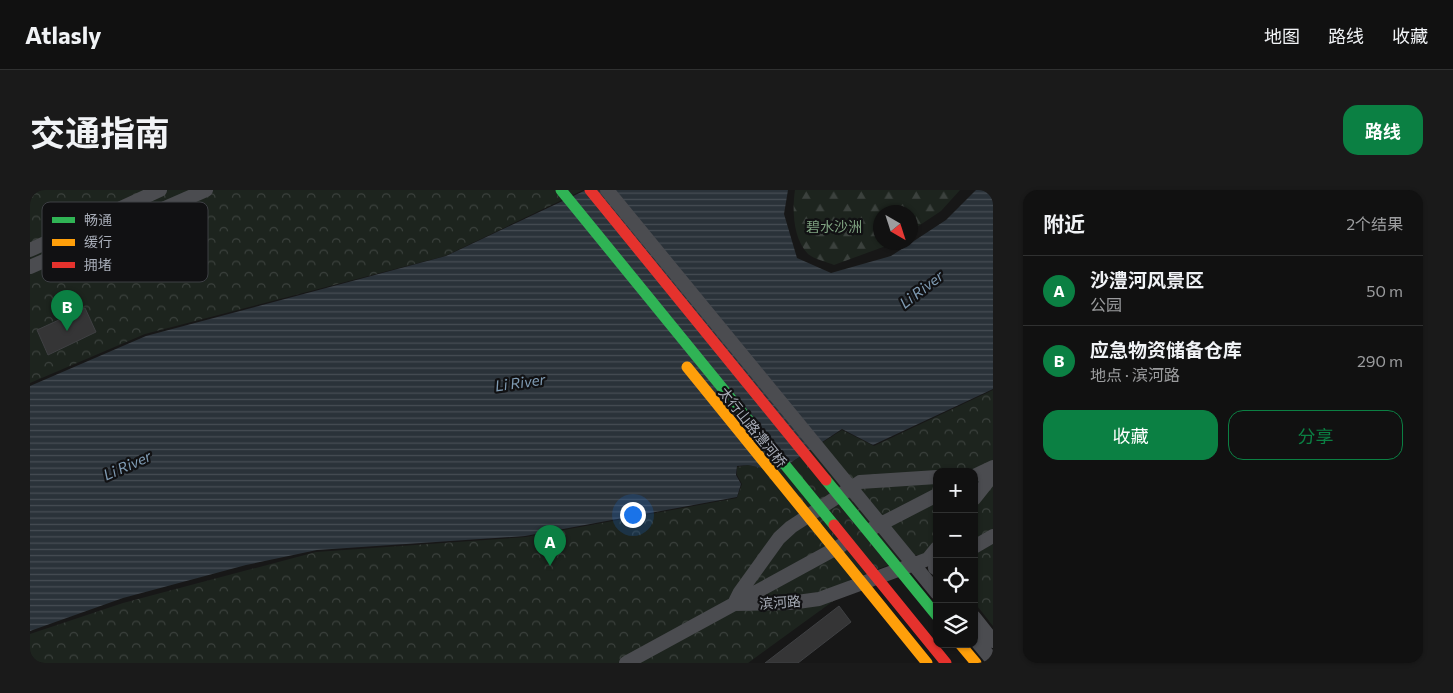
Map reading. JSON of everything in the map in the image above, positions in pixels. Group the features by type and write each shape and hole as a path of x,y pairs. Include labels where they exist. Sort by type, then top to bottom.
{"main road":[{"name":"太行山路澧河桥","path":"561,190 946,663"},
{"name":"太行山路澧河桥","path":"590,190 933,611"},
{"name":"太行山路澧河桥","path":"680,358 834,549 857,584 927,663"},
{"path":"963,648 976,663"}],"street":[{"path":"134,202 160,190"},
{"path":"179,202 206,190"},
{"path":"607,190 933,588"},
{"path":"30,250 42,245"},
{"path":"30,267 42,262"},
{"path":"978,474 993,467"},
{"path":"978,494 993,475"},
{"path":"734,604 740,592 779,538 791,527 860,482 933,477"},
{"path":"867,531 933,497"},
{"path":"978,545 993,536"},
{"path":"734,604 847,542"},
{"name":"滨河路","path":"626,663 734,604 790,603 819,599 857,584 933,566"},
{"path":"857,584 916,663"},
{"path":"978,622 993,640"},
{"path":"978,643 993,661"}],"green space":[{"path":"30,190 583,190 445,256 145,334 30,383"},
{"name":"碧水沙洲","path":"795,190 960,190 941,211 918,226 918,205 873,205 873,250 875,250 834,265 817,259 808,254 803,248 795,224"},
{"path":"993,390 993,531 978,540 978,468 933,468 933,555 915,555 849,580 836,599 748,663 30,663 30,634 123,603 316,552 526,537 737,498 742,484 737,475 737,467 748,465 778,471 842,430 874,446"},
{"path":"993,544 993,626 978,607 978,552"}],"water":[{"name":"Li River","path":"586,190 788,190 784,214 797,258 831,273 891,256 900,250 918,250 918,238 946,220 976,190 993,190 993,389 873,445 842,429 778,471 748,465 737,466 736,475 741,484 737,497 525,536 317,550 246,565 123,598 30,631 30,386 146,336 446,256"}],"building":[{"path":"85,308 96,332 48,355 37,330"},
{"path":"839,606 851,622 798,663 765,663"}],"traffic: fast":[{"path":"561,190 834,525"},
{"path":"826,480 933,611"}],"traffic: slow":[{"path":"687,367 927,663"},
{"path":"963,648 976,663"}],"traffic: jam":[{"path":"590,190 826,480"},
{"path":"834,525 946,663"}],"place":[{"name":"应急物资储备仓库","path":"67,331"},
{"name":"沙澧河风景区","path":"550,566"}]}
